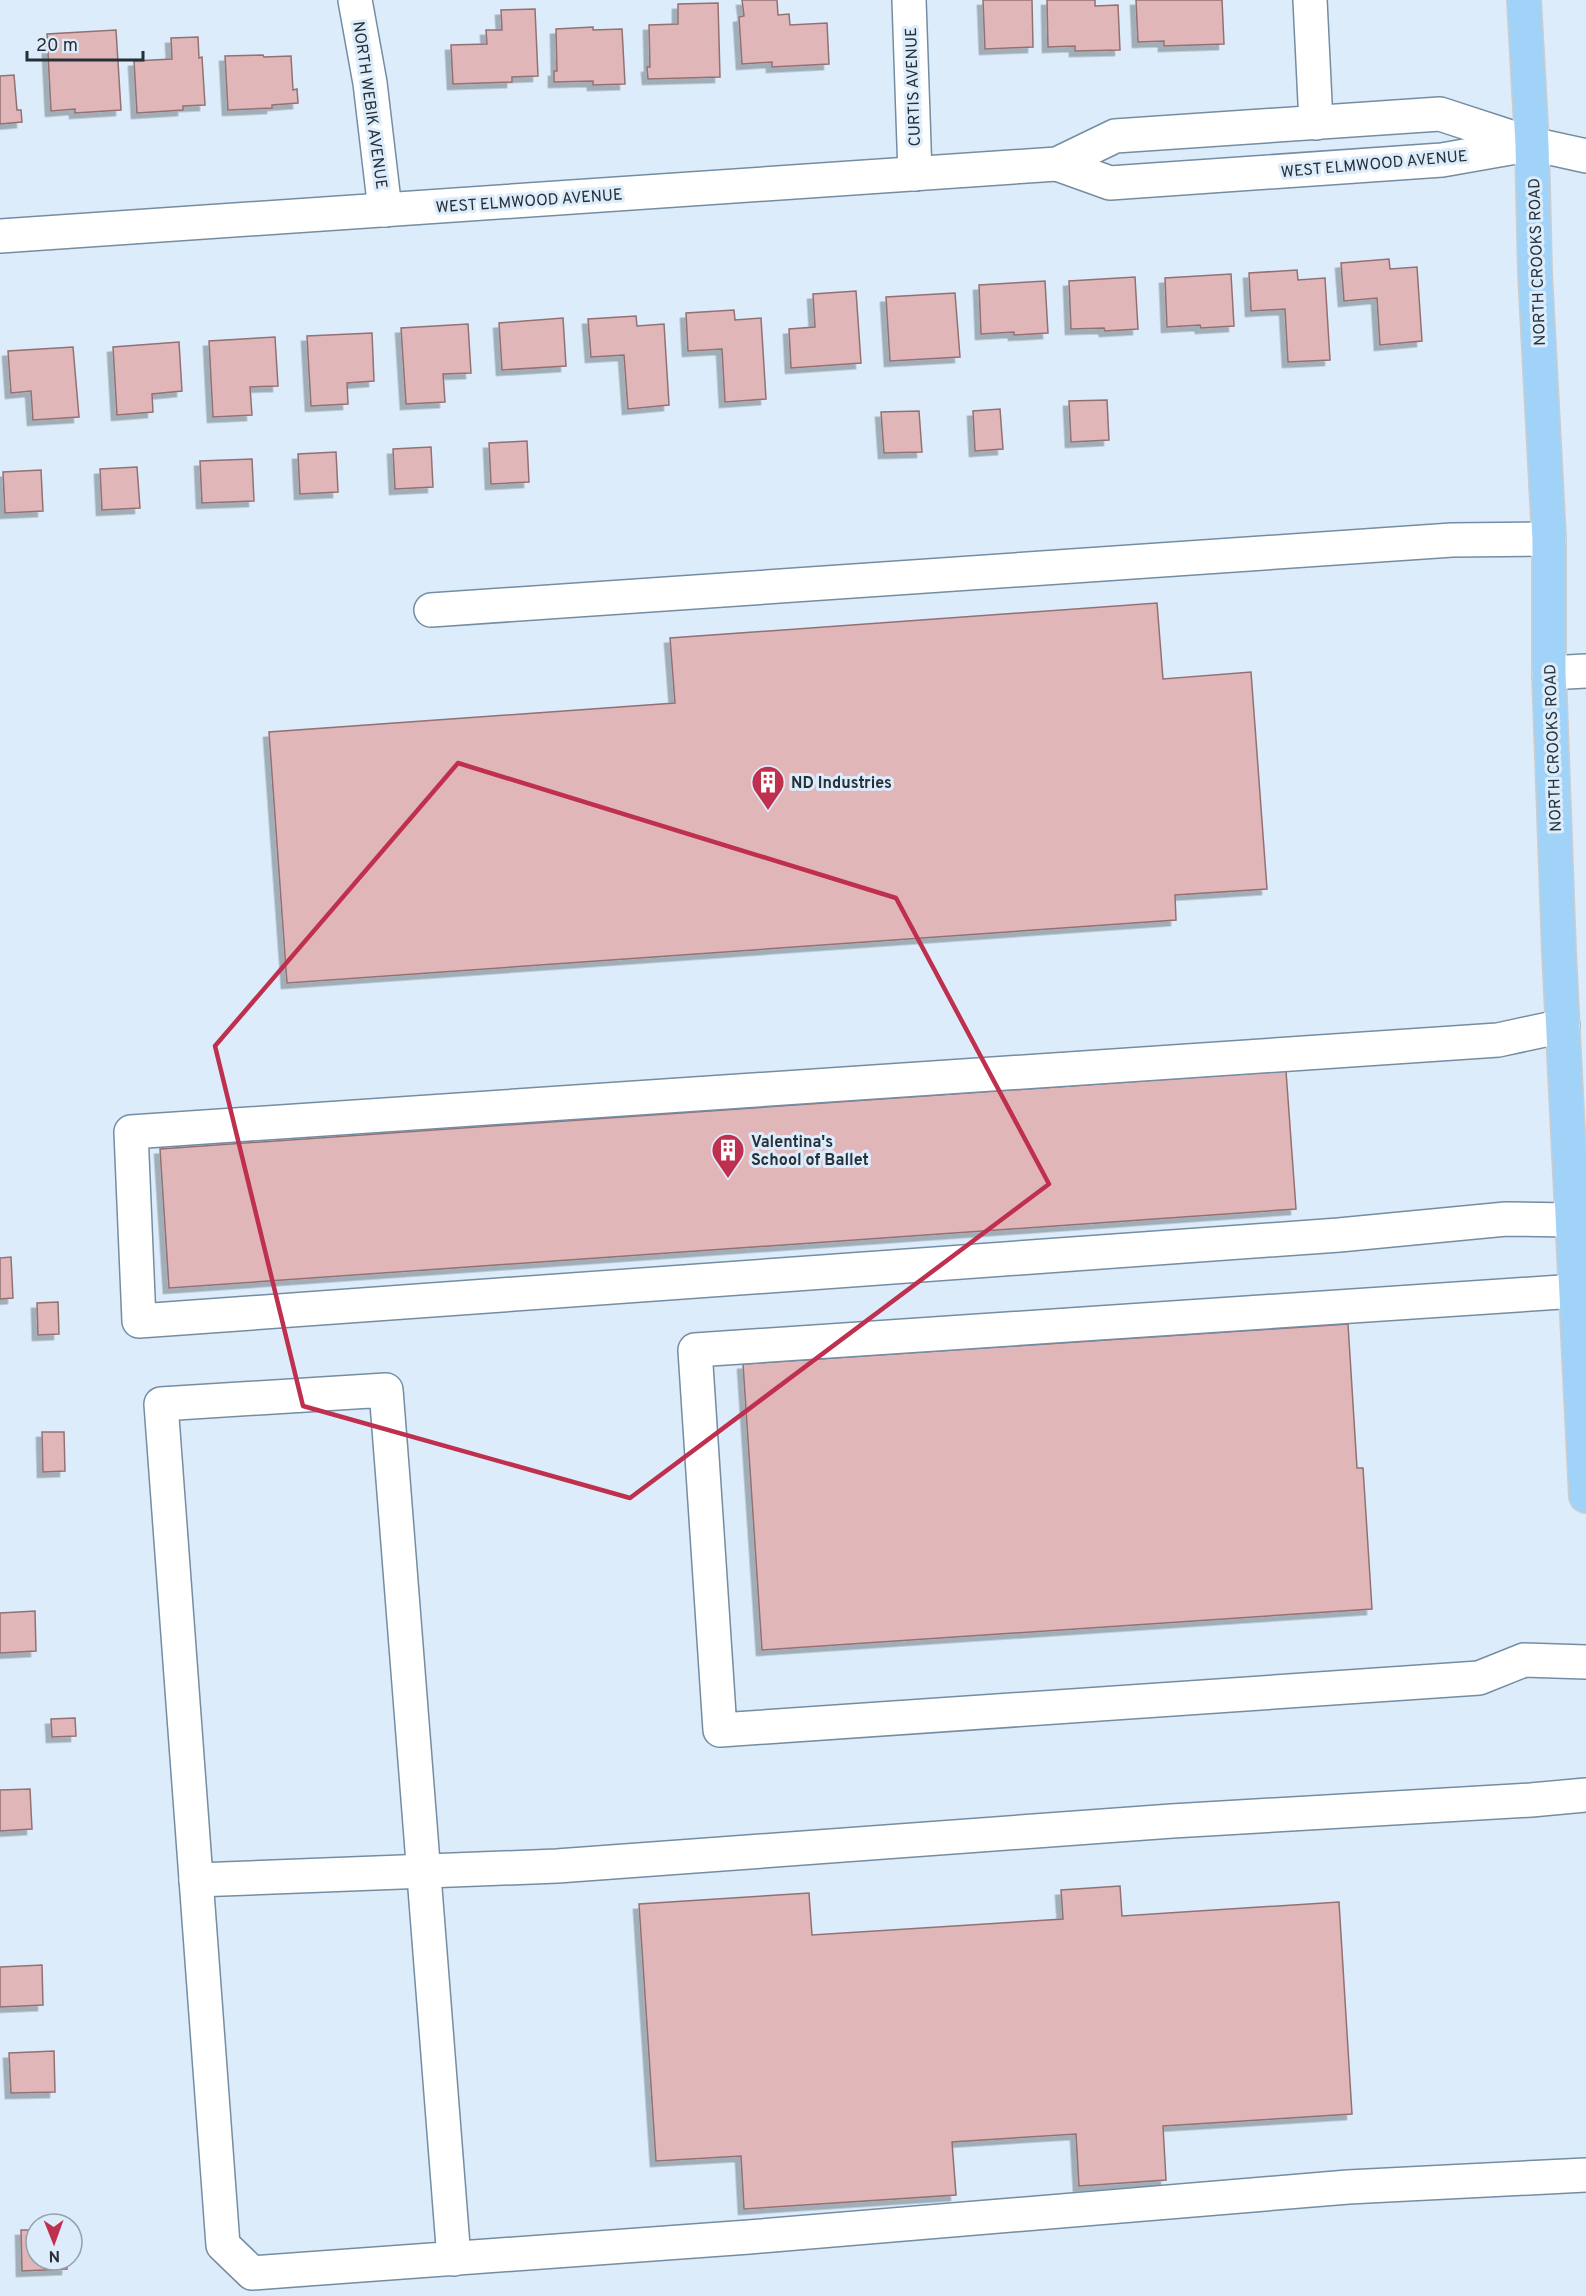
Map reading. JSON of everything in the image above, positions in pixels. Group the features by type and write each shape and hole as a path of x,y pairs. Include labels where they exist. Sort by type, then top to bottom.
{"main road":[{"name":"NORTH CROOKS ROAD","path":"1524,0 1549,538 1549,673 1563,1026 1577,1127 1573,1220 1586,1496"}],"street":[{"name":"NORTH WEBIK AVENUE","path":"356,0 370,83 385,210"},
{"name":"CURTIS AVENUE","path":"909,0 915,174"},
{"path":"1310,0 1316,123"},
{"name":"WEST ELMWOOD AVENUE","path":"0,236 1057,164 1114,136 1440,114 1532,144"},
{"name":"WEST ELMWOOD AVENUE","path":"1057,164 1110,183 1442,160 1532,144"},
{"path":"1532,144 1586,156"},
{"path":"431,610 1452,540 1549,538"},
{"path":"1549,673 1586,671"},
{"path":"1563,1026 1498,1040 130,1132 139,1321 1327,1236 1506,1219 1573,1220"},
{"path":"1576,1290 695,1350 720,1730 1479,1678 1524,1660 1586,1662"},
{"path":"454,2259 386,1390 161,1404 223,2245 252,2273 454,2259 750,2237 1348,2187 1586,2175"},
{"path":"196,1880 557,1866 1173,1821 1586,1795"}],"highlighted area":[{"path":"458,763 896,898 1049,1184 630,1498 303,1406 215,1046"}],"building":[{"path":"742,0 777,0 778,15 789,14 790,25 827,23 829,64 772,67 772,62 742,64 739,17 744,16"},
{"path":"983,0 1032,0 1033,47 985,49"},
{"path":"1047,0 1095,0 1095,6 1118,5 1120,50 1075,51 1075,46 1048,47"},
{"path":"1136,0 1222,0 1224,44 1164,46 1164,41 1138,42"},
{"path":"718,3 720,77 648,79 649,25 678,24 678,4"},
{"path":"535,9 538,76 512,77 512,82 453,84 451,45 487,44 486,30 502,30 501,10"},
{"path":"593,27 593,30 622,29 625,84 593,85 593,81 554,82 554,71 557,71 556,29"},
{"path":"116,30 121,110 75,113 75,109 51,111 47,34"},
{"path":"198,37 199,58 202,57 205,105 183,106 183,110 137,113 134,61 172,59 171,38"},
{"path":"263,55 264,57 291,56 293,90 297,89 298,103 272,105 272,108 228,110 225,56"},
{"path":"14,75 17,110 21,110 22,122 0,124 0,76"},
{"path":"1389,259 1390,269 1417,267 1422,341 1380,345 1377,298 1344,301 1341,263"},
{"path":"1297,270 1298,280 1325,278 1330,360 1288,362 1285,309 1251,311 1249,273"},
{"path":"1231,274 1234,326 1167,327 1165,278"},
{"path":"1135,277 1138,329 1105,331 1104,328 1071,329 1069,281"},
{"path":"1045,281 1048,333 981,334 979,285"},
{"path":"856,291 861,363 791,368 789,329 815,327 813,294"},
{"path":"955,293 960,357 890,361 886,297"},
{"path":"734,310 735,320 761,318 766,399 725,402 722,349 688,351 686,313"},
{"path":"636,316 637,326 664,324 669,405 628,409 624,355 591,357 588,319"},
{"path":"563,318 566,366 502,370 499,323"},
{"path":"468,324 471,373 443,374 445,402 406,404 401,328"},
{"path":"372,333 374,381 347,383 348,404 311,406 307,336"},
{"path":"275,337 278,386 250,387 252,415 213,417 209,341"},
{"path":"179,342 182,391 152,394 153,412 117,415 113,347"},
{"path":"73,347 79,417 33,420 31,391 11,393 8,351"},
{"path":"1107,400 1109,440 1071,442 1069,401"},
{"path":"1000,409 1003,449 975,451 973,411"},
{"path":"919,411 922,452 884,453 881,412"},
{"path":"527,441 529,482 491,484 489,443"},
{"path":"431,447 433,487 395,489 393,449"},
{"path":"336,452 338,492 300,494 298,454"},
{"path":"252,459 254,501 202,503 200,461"},
{"path":"137,467 140,508 102,510 100,469"},
{"path":"41,470 43,511 5,513 3,472"},
{"name":"ND Industries","path":"1157,603 1163,679 1251,672 1267,889 1175,895 1176,920 287,983 269,732 675,703 670,638"},
{"name":"Valentina's School of Ballet","path":"1286,1071 1296,1209 169,1288 160,1149"},
{"path":"11,1257 13,1298 0,1299 0,1258"},
{"path":"58,1302 59,1334 38,1335 37,1303"},
{"path":"1348,1324 1357,1468 1363,1468 1372,1609 762,1650 743,1364"},
{"path":"42,1432 64,1432 65,1471 43,1472"},
{"path":"35,1611 36,1651 0,1653 0,1613"},
{"path":"75,1718 76,1736 52,1737 51,1719"},
{"path":"30,1789 32,1829 0,1831 0,1790"},
{"path":"1120,1886 1122,1916 1339,1902 1352,2114 1163,2126 1166,2180 1079,2186 1076,2134 952,2142 956,2195 744,2209 741,2156 656,2161 639,1904 809,1893 812,1935 1063,1919 1061,1890"},
{"path":"42,1965 43,2005 0,2007 0,1967"},
{"path":"54,2051 55,2092 11,2093 9,2053"},
{"path":"21,2230 24,2230 24,2271 22,2271"}],"place":[{"name":"ND Industries","path":"768,811"},
{"name":"Valentina's School of Ballet","path":"728,1179"}]}
